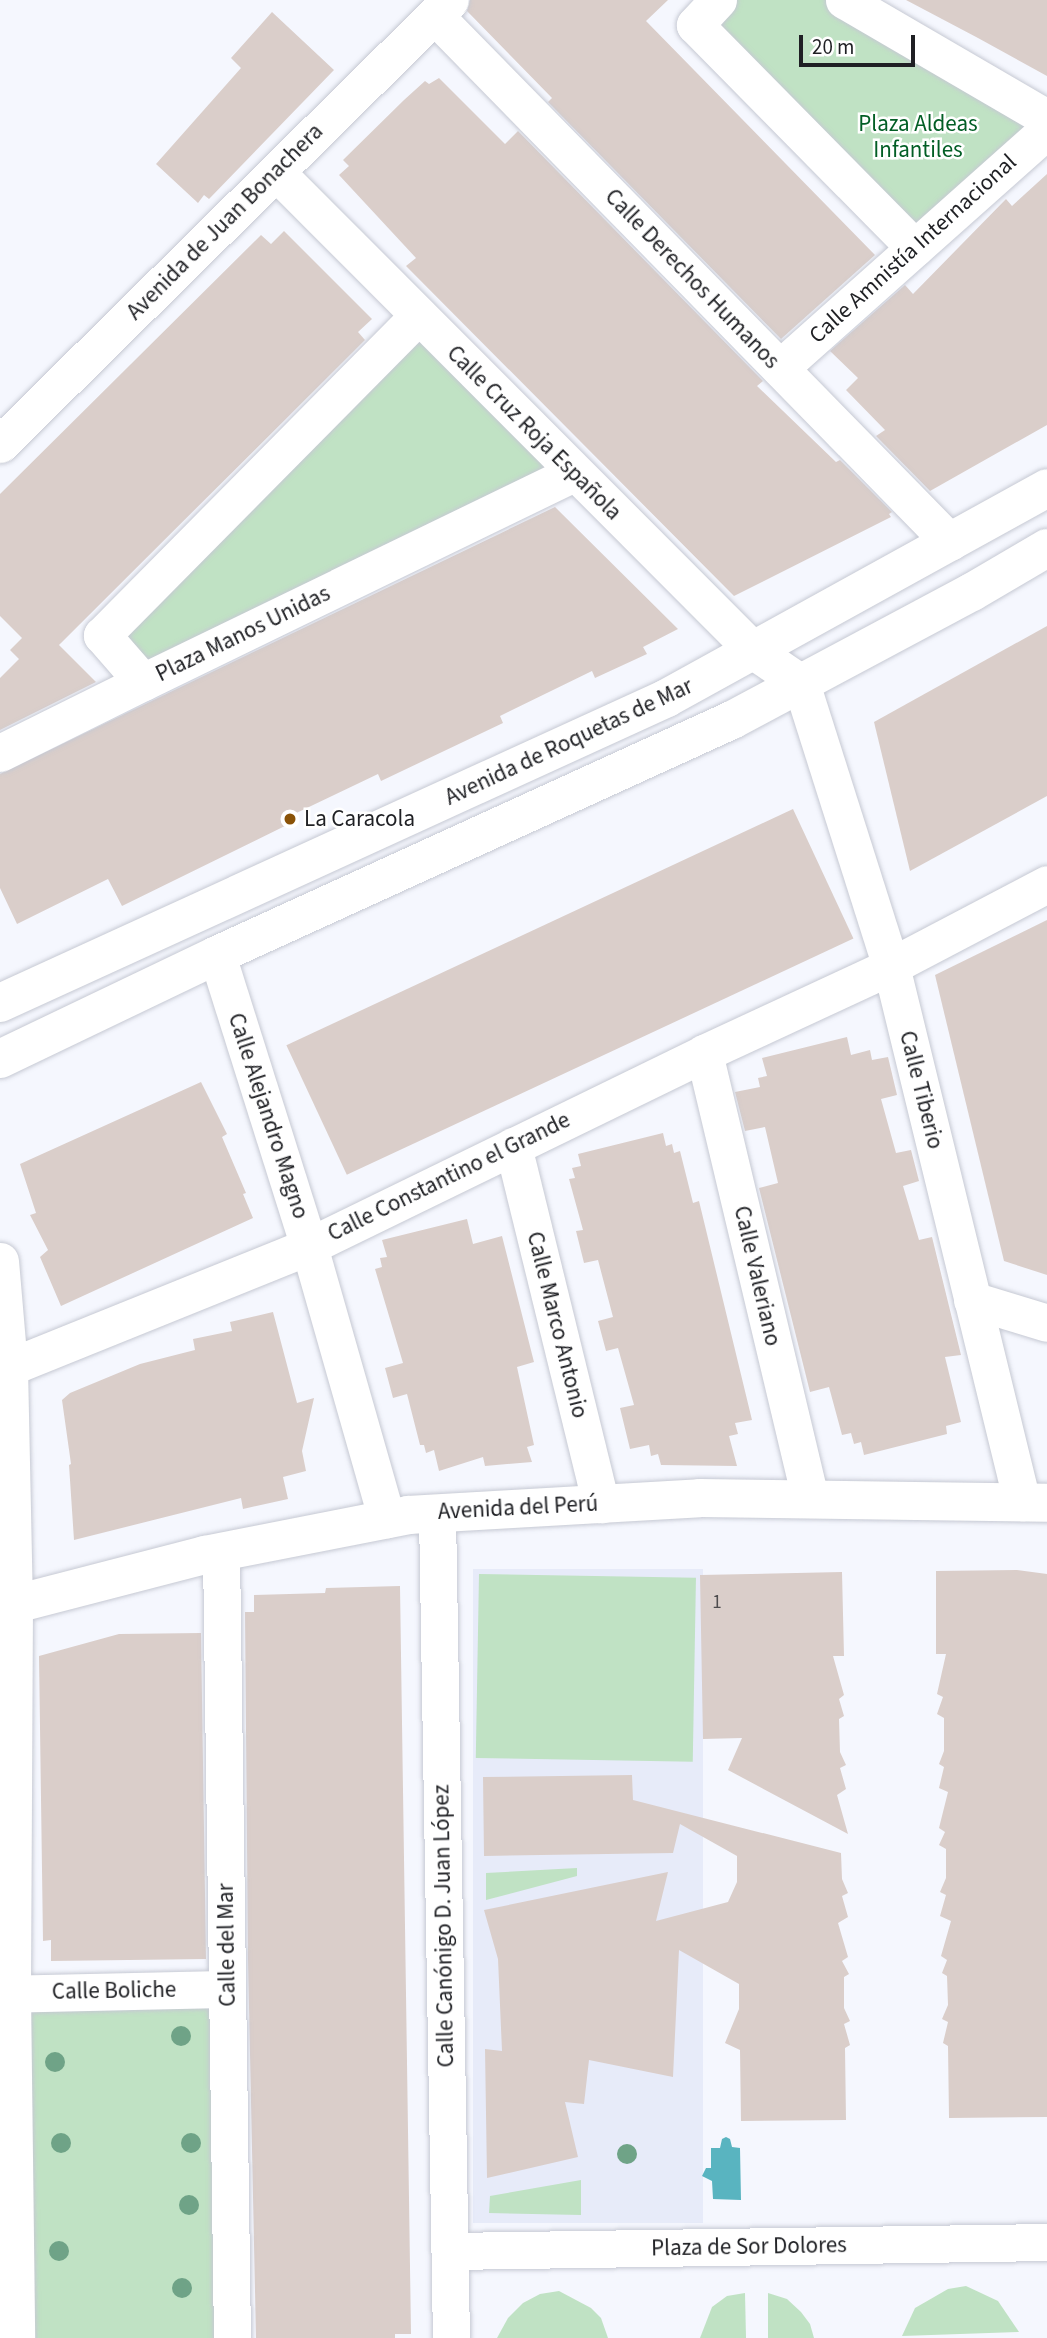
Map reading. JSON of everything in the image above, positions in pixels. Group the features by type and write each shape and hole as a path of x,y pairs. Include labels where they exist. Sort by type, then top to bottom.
{"main road":[{"name":"Avenida de Roquetas de Mar","path":"0,1003 667,698 1047,488"},
{"name":"Avenida de Roquetas de Mar","path":"0,1059 217,955 719,726 1047,548"},
{"name":"Avenida del Perú","path":"7,1607 221,1552 387,1519 437,1513 700,1498 1034,1502"}],"street":[{"path":"718,0 695,25 915,248"},
{"path":"844,0 1047,118"},
{"name":"Avenida de Juan Bonachera","path":"0,444 442,8"},
{"name":"Calle Derechos Humanos","path":"442,8 780,368 950,542"},
{"name":"Calle Amnistía Internacional","path":"780,368 1047,130"},
{"name":"Calle Cruz Roja Española","path":"276,172 417,317 754,651 801,683"},
{"name":"Plaza Manos Unidas","path":"417,317 102,635 143,682 574,473"},
{"path":"0,753 143,682"},
{"name":"Calle Tiberio","path":"801,683 891,966 972,1300 1034,1502"},
{"name":"Calle Constantino el Grande","path":"5,1369 309,1246 704,1052 891,966 1047,884"},
{"name":"Calle Alejandro Magno","path":"217,955 309,1246 387,1519"},
{"name":"Calle Valeriano","path":"704,1052 810,1499"},
{"name":"Calle Marco Antonio","path":"513,1146 600,1504"},
{"path":"0,1261 5,1369 7,1607 6,1994 16,2338"},
{"path":"972,1300 1047,1323"},
{"name":"Calle Canónigo D. Juan López","path":"437,1513 451,2338"},
{"name":"Calle del Mar","path":"221,1552 232,2338"},
{"name":"Calle Boliche","path":"6,1994 227,1989"},
{"name":"Plaza de Sor Dolores","path":"450,2251 1047,2242"}],"shaded area":[{"path":"473,1569 703,1569 703,2223 473,2223"}],"green space":[{"name":"Plaza Aldeas Infantiles","path":"718,0 844,0 1047,118 915,248 695,25"},
{"path":"417,317 574,473 143,682 102,635"},
{"path":"479,1574 696,1578 693,1762 476,1758"},
{"path":"577,1868 577,1876 486,1900 486,1873"},
{"path":"227,1989 233,2338 18,2338 12,1993"},
{"path":"581,2180 581,2215 489,2213 490,2196"},
{"path":"966,2286 998,2301 1019,2332 902,2336 915,2308 948,2289"},
{"path":"559,2291 591,2308 601,2318 608,2338 497,2338 508,2318 523,2303 540,2294"},
{"path":"745,2293 746,2338 700,2338 712,2307 727,2296"},
{"path":"768,2293 787,2299 801,2312 810,2324 814,2338 768,2338"}],"water":[{"path":"722,2139 730,2139 732,2147 740,2148 741,2200 713,2199 712,2181 702,2176 706,2168 711,2168 711,2148 720,2148"}],"building":[{"path":"470,0 668,0 646,21 875,255 781,339 548,102 552,98 467,11"},
{"path":"906,0 1047,0 1047,76 978,38"},
{"path":"272,12 334,70 209,199 204,195 198,203 156,164 241,68 231,58"},
{"path":"439,78 505,144 518,131 763,381 757,386 836,462 840,460 892,512 889,514 891,517 734,596 406,266 416,258 339,175 349,166 343,160 404,100 425,81 429,84"},
{"path":"1047,174 1047,425 930,491 876,436 885,430 846,390 858,378 830,351 905,285 913,294 1006,199 1012,206"},
{"path":"284,231 372,319 358,332 365,340 59,645 96,682 0,730 0,678 19,659 10,650 22,638 0,616 0,494 261,235 271,244"},
{"path":"555,507 678,629 643,647 647,654 595,678 592,671 500,716 503,723 381,781 378,774 288,817 291,823 122,906 108,879 17,924 0,888 0,774"},
{"path":"1047,626 1047,796 910,871 874,722"},
{"path":"793,809 853,939 347,1175 286,1045"},
{"path":"1047,920 1047,1275 1004,1261 935,975"},
{"path":"847,1037 851,1055 870,1050 872,1060 888,1057 897,1095 881,1099 896,1153 911,1150 919,1181 903,1186 919,1240 932,1237 961,1355 945,1357 961,1422 946,1426 947,1434 864,1455 861,1442 854,1444 851,1433 842,1435 829,1387 810,1392 759,1188 778,1183 765,1127 745,1131 735,1092 760,1087 758,1078 767,1076 762,1058"},
{"path":"201,1082 227,1134 222,1137 246,1193 243,1194 253,1218 61,1306 40,1257 48,1250 30,1215 36,1213 20,1164"},
{"path":"663,1133 666,1146 672,1144 674,1153 680,1151 693,1203 699,1201 752,1420 735,1423 738,1434 729,1436 737,1466 661,1465 658,1454 651,1456 649,1445 630,1449 620,1408 634,1405 618,1348 606,1351 598,1321 613,1317 598,1260 584,1263 576,1231 583,1230 569,1179 575,1178 572,1168 581,1166 578,1154"},
{"path":"467,1219 473,1244 502,1236 534,1362 517,1367 534,1445 527,1447 532,1462 485,1466 483,1457 439,1471 434,1450 426,1453 424,1445 420,1445 407,1394 393,1398 385,1368 403,1363 375,1269 382,1267 380,1258 387,1257 382,1240"},
{"path":"273,1312 297,1403 314,1398 302,1451 306,1471 283,1477 288,1499 243,1509 241,1498 74,1540 71,1464 62,1400 70,1393 140,1364 195,1350 193,1339 232,1331 230,1322"},
{"path":"1017,1570 1047,1574 1047,2117 949,2118 948,2046 943,2043 948,2022 942,2019 948,2005 947,1976 942,1973 947,1960 941,1956 951,1921 940,1916 946,1895 940,1892 946,1878 946,1849 939,1845 945,1832 939,1828 948,1792 939,1788 944,1767 939,1764 944,1751 944,1718 937,1714 943,1697 937,1694 946,1654 936,1654 936,1571"},
{"path":"842,1572 844,1656 833,1656 844,1695 839,1699 844,1716 839,1719 840,1752 846,1765 840,1768 846,1789 837,1795 848,1834 728,1770 742,1738 703,1739 700,1575"},
{"path":"400,1586 411,2334 395,2334 395,2338 256,2338 248,1959 245,1612 254,1612 254,1595 325,1593 326,1588"},
{"path":"201,1633 206,1959 51,1961 51,1940 43,1941 39,1656 119,1634"},
{"path":"632,1775 633,1800 841,1853 842,1879 848,1893 842,1896 848,1917 838,1923 848,1957 842,1961 849,1974 844,1977 844,2008 850,2021 844,2024 850,2045 845,2048 846,2120 741,2121 740,2050 725,2043 739,2009 739,1984 679,1950 673,2077 589,2060 584,2104 565,2102 578,2157 487,2178 485,2049 502,2051 498,1959 484,1910 668,1872 656,1921 728,1902 737,1882 737,1856 680,1824 673,1853 484,1856 483,1777"}],"place":[{"name":"La Caracola","path":"290,819"}]}
